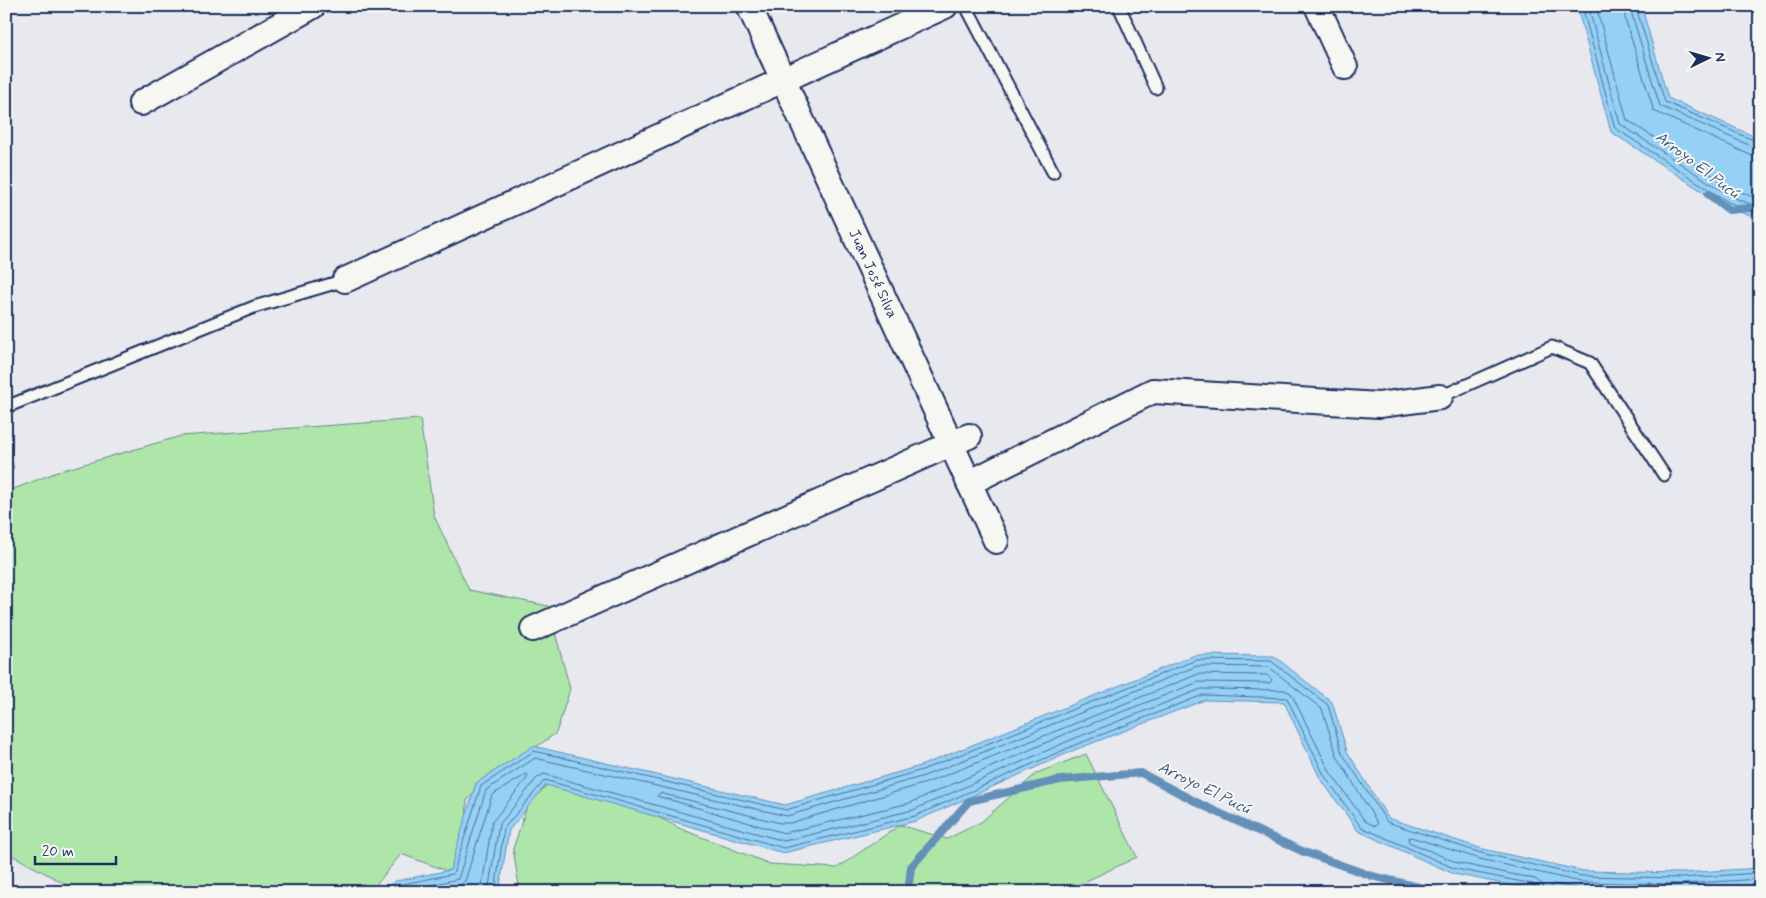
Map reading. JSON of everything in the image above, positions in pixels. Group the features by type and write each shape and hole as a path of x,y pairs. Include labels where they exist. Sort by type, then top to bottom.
{"street":[{"path":"141,104 313,6"},
{"name":"Juan José Silva","path":"749,6 960,440 968,483 996,542"},
{"path":"345,280 945,6"},
{"path":"1317,6 1345,67"},
{"path":"968,483 1152,392 1379,405 1440,398"},
{"path":"534,629 960,440"}],"lane":[{"path":"966,6 1053,172"},
{"path":"1120,6 1156,88"},
{"path":"6,407 254,307 345,280"},
{"path":"1440,398 1552,347 1590,363 1664,475"}],"green space":[{"path":"420,419 434,516 469,590 548,606 570,689 556,733 467,800 466,831 450,872 401,854 372,890 373,892 80,892 6,852 6,492 60,471 181,436"},
{"path":"6,445 14,468 6,472"},
{"path":"1086,754 1137,857 1080,884 1076,892 520,892 513,849 528,803 564,768 681,829 770,864 837,868 900,825 947,839 981,822 1037,773"}],"water":[{"path":"1581,6 1649,6 1643,12 1668,98 1760,139 1760,220 1725,206 1611,132 1578,11"},
{"path":"1195,655 1274,656 1332,702 1347,751 1388,818 1483,849 1583,871 1681,873 1760,868 1760,892 1544,892 1454,874 1358,831 1320,778 1284,702 1205,700 1077,749 916,821 783,853 546,785 509,830 499,892 377,892 396,881 450,870 476,783 533,746 785,805 920,766"}],"waterway":[{"name":"Arroyo El Pucú","path":"1708,194 1729,210 1760,207"},
{"name":"Arroyo El Pucú","path":"908,892 911,867 969,801 1060,780 1141,773 1204,806 1304,852 1372,876 1440,892"}]}
